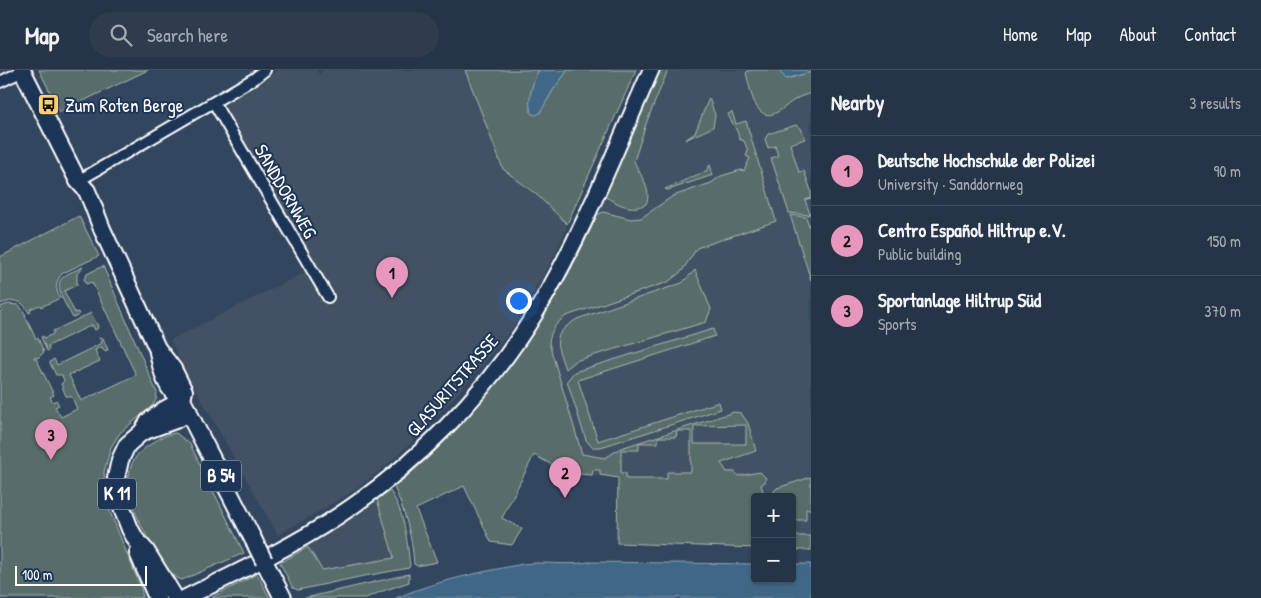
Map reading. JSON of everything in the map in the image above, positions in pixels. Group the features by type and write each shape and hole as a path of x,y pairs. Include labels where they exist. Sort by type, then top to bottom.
{"main road":[{"name":"B 54","path":"22,70 78,182 80,194 102,228 158,348 163,373 171,390 185,406 283,598"},
{"name":"GLASURITSTRASSE","path":"185,598 294,544 344,512 382,485 412,459 477,394 517,341 547,293 585,218 650,70"},
{"name":"K 11","path":"157,598 138,554 136,540 120,503 116,489 117,468 127,445 142,432 175,420 185,406"},
{"name":"K 11","path":"136,540 146,551 175,598"}],"street":[{"path":"0,82 22,70"},
{"path":"78,182 214,103 266,70"},
{"name":"SANDDORNWEG","path":"214,103 328,297"}],"shaded area":[{"path":"277,70 316,70 319,74 323,70 465,70 503,169 537,195 567,224 565,233 546,271 514,326 450,402 387,465 349,494 278,535 194,387 170,340 317,266 222,106 261,83"},
{"path":"660,70 811,70 811,550 796,550 796,493 751,493 751,548 617,543 618,478 580,474 527,341 559,291 591,228"},
{"path":"377,499 394,559 322,570 308,547"}],"green space":[{"path":"39,70 148,70 60,112"},
{"path":"465,70 539,70 530,98 532,114 546,102 568,70 636,70 567,224 537,195 503,169"},
{"path":"660,70 668,70 647,121 634,161 647,188 648,199 646,204 640,206 625,206 604,196"},
{"path":"749,70 778,70 787,79 811,72 811,93 797,98 775,113 766,114 761,112 753,99 746,73"},
{"path":"709,98 715,115 713,127 685,140 695,133"},
{"path":"732,112 736,124 746,121 776,221 697,248 682,271 668,282 566,316 554,328 549,343 582,454 605,458 621,448 734,412 741,413 748,423 756,451 721,463 727,472 735,472 738,476 760,472 766,478 765,482 761,485 764,493 751,493 751,548 617,543 618,478 600,475 600,470 593,470 592,475 580,474 556,467 534,455 502,518 522,529 512,545 491,542 464,486 416,509 437,562 417,566 414,564 407,524 394,487 427,459 457,429 486,397 512,363 559,291 597,215 603,212 631,219 641,218 673,196 711,183 721,176 741,170 744,171 750,158 746,156 748,151 744,141 739,139 728,114","holes":["746,425 746,444 694,444 694,426","677,431 691,431 691,472 667,472 667,479 626,479 626,473 621,473 621,450 639,450 639,443 658,443 658,437 676,437"]},
{"path":"796,125 801,128 805,139 790,144 799,172 804,171 811,191 811,198 805,200 810,214 808,215 789,213 771,158 778,156 775,146 768,148 765,139 768,134"},
{"path":"710,165 713,175 668,190 665,189 706,171"},
{"path":"790,215 806,217 811,231 811,280"},
{"path":"79,216 99,256 63,273 58,279 57,285 60,298 41,307 40,305 30,309 31,312 29,313 17,301 0,304 0,257"},
{"path":"103,266 157,393 156,400 152,406 120,433 111,447 104,472 106,502 141,588 143,598 0,598 0,312 2,310 0,307 8,304 19,305 26,315 36,339 38,338 44,352 38,358 34,358 37,360 54,395 50,397 53,402 56,400 59,405 55,407 61,417 77,409 72,397 66,396 61,384 64,381 62,375 56,375 50,363 54,359 57,365 102,343 99,337 103,338 108,350 104,351 102,347 95,350 100,361 69,375 81,401 136,375 92,282 86,284 84,279 87,274"},
{"path":"83,267 77,274 77,285 64,291 75,313 78,312 79,315 73,318 62,298 59,287 62,278"},
{"path":"695,270 711,309 706,322 575,361 565,369 559,352 558,340 562,330 568,325 577,319 682,283"},
{"path":"91,313 98,326 97,329 95,330 92,325 48,346 49,350 47,351 41,337 43,336 44,338 53,334 53,331"},
{"path":"713,329 715,336 578,380 598,441 719,402 721,409 601,447 592,447 586,440 567,381 574,372"},
{"path":"176,433 190,444 244,553 182,580 169,570 143,529 131,499 129,484 130,470 136,457 158,440"},
{"path":"811,477 811,509 806,509 806,520 796,520 796,493 774,493 777,488"},
{"path":"390,491 402,517 408,546 409,568 298,590 293,588 280,563 308,547 322,570 394,558 377,499"},
{"path":"796,536 811,536 811,550 796,550"},
{"path":"257,574 270,598 211,598"},
{"path":"409,574 409,582 366,598 305,598"}],"water":[{"path":"568,70 553,90 540,113 532,114 530,98 538,71"},
{"path":"778,70 811,70 811,72 786,79"},
{"path":"588,562 751,564 751,583 796,583 796,564 811,564 811,598 396,598 442,582 523,564 572,564"}],"place":[{"name":"Zum Roten Berge","path":"49,105"},
{"name":"Deutsche Hochschule der Polizei","path":"392,298"},
{"name":"Sportanlage Hiltrup Süd","path":"51,460"},
{"name":"Centro Español Hiltrup e.V.","path":"565,498"}]}
